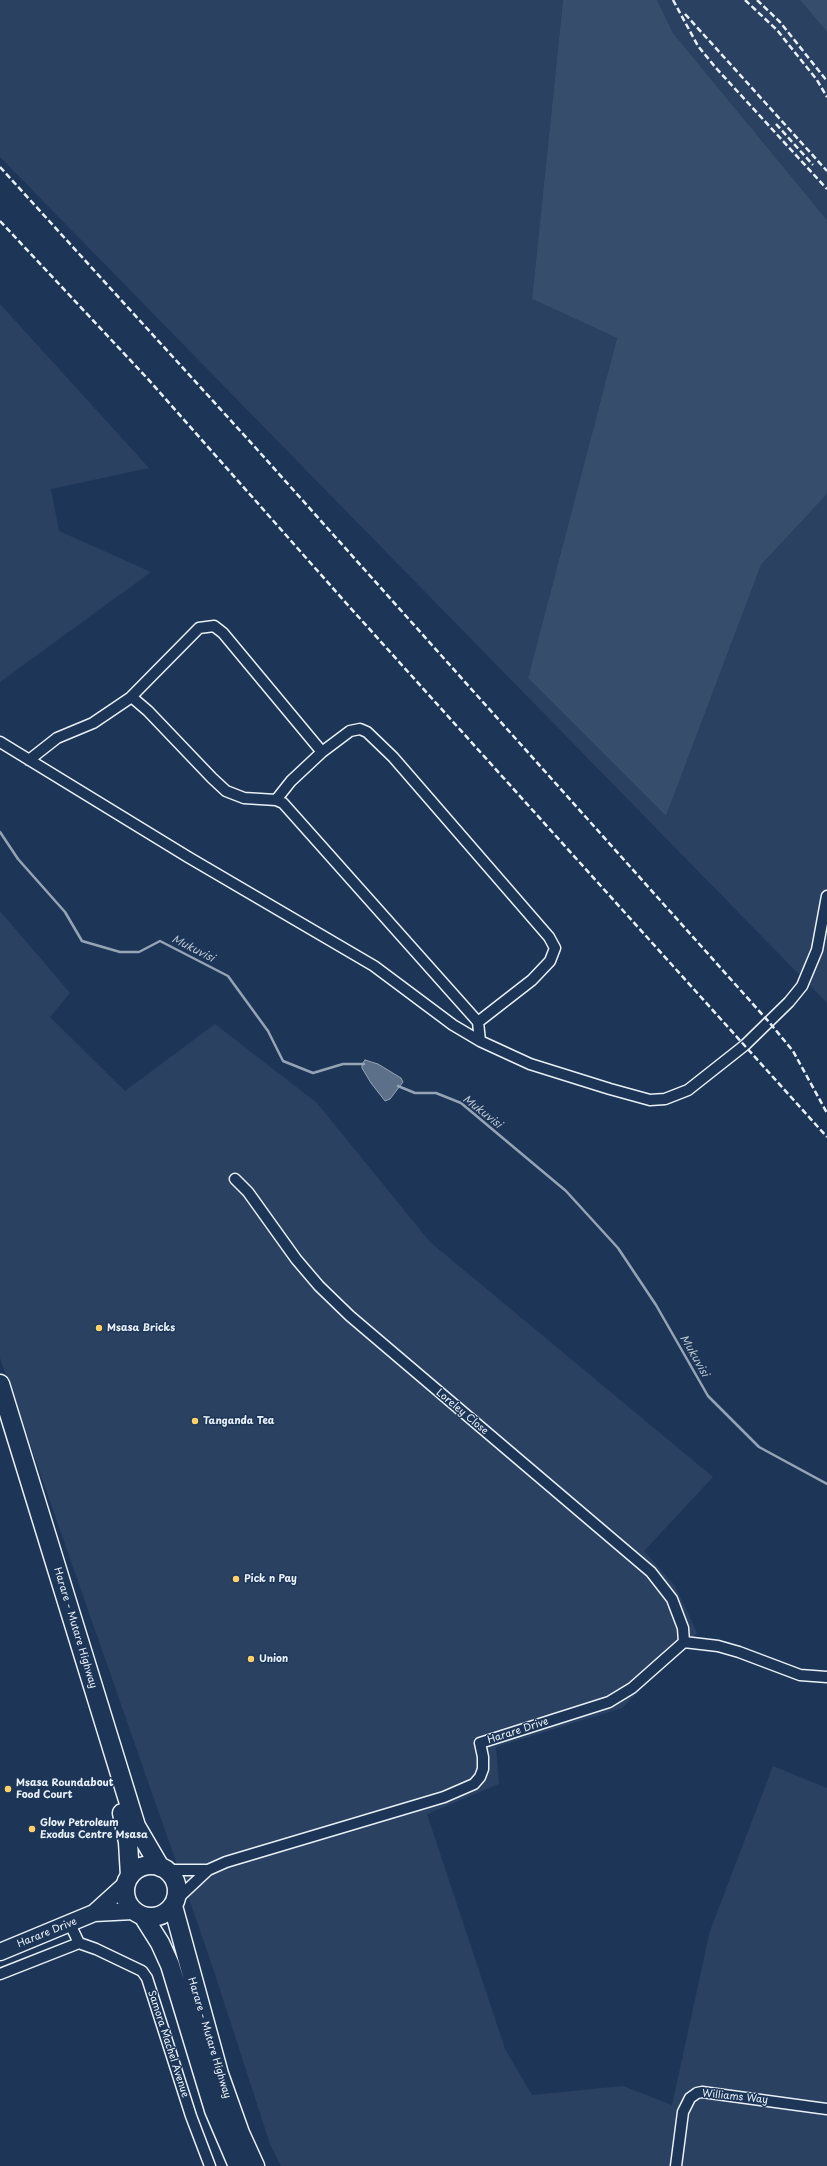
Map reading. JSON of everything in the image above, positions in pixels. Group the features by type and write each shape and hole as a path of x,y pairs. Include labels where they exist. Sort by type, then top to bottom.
{"highway":[{"name":"Harare - Mutare Highway","path":"0,1384 136,1826 163,1868"},
{"name":"Harare - Mutare Highway","path":"0,1422 126,1826 128,1880"},
{"path":"147,1866 163,1868 176,1884 177,1892 174,1904 160,1916 138,1914 126,1897 128,1880 141,1868 147,1866"},
{"name":"Harare - Mutare Highway","path":"174,1904 219,2074 240,2133 255,2166"},
{"name":"Harare - Mutare Highway","path":"138,1914 160,1943 170,1965 214,2110 238,2166"}],"main road":[{"name":"Harare Drive","path":"0,1952 94,1913 128,1880"},
{"name":"Harare Drive","path":"94,1913 138,1914"}],"street":[{"path":"29,760 57,738 94,723 130,698 199,628 214,626 223,633 322,752"},
{"path":"130,698 148,711 197,764 226,791 244,798 276,800 290,810 478,1022 480,1041"},
{"path":"276,800 291,781 322,752 350,731 360,729 374,738 450,821 554,943 555,954 532,980 478,1022"},
{"path":"0,742 194,861 374,966 453,1025 480,1041 530,1064 610,1089 659,1101 688,1090 745,1045 789,1002 802,986 817,950 827,896"},
{"name":"Loreley Close","path":"236,1179 248,1192 319,1286 350,1316 651,1572 672,1599 683,1628 684,1642"},
{"path":"684,1642 718,1646 739,1652 800,1675 827,1677"},
{"name":"Harare Drive","path":"174,1904 208,1870 226,1862 444,1797 474,1784 480,1778 482,1769 483,1758 480,1743 610,1702 632,1688 684,1642"},
{"name":"Harare Drive","path":"163,1868 208,1870"},
{"path":"70,1924 79,1943"},
{"name":"Harare Drive","path":"0,1974 79,1943"},
{"name":"Samora Machel Avenue","path":"79,1943 139,1968 147,1978 191,2116 210,2166"},
{"name":"Williams Way","path":"676,2166 683,2112 690,2098 697,2093 702,2092 827,2109"}],"shaded area":[{"path":"0,0 563,0 532,299 617,338 528,678 666,816 761,565 827,494 827,1003 0,157"},
{"path":"563,0 657,0 673,33 827,220 827,494 761,565 666,816 528,678 617,338 532,299"},
{"path":"657,0 800,0 827,32 827,220 673,33"},
{"path":"800,0 827,0 827,32"},
{"path":"0,304 149,468 51,489 59,531 151,572 0,682"},
{"path":"0,911 70,993 50,1017 125,1091 215,1024 317,1103 430,1242 713,1477 644,1551 675,1586 697,1633 622,1708 496,1747 499,1784 427,1814 505,2049 532,2095 623,2086 672,2105 710,1931 773,1766 827,1788 827,2166 281,2166 270,2144 210,1959 0,1358"},
{"path":"365,1060 378,1064 401,1078 403,1082 390,1099 385,1101 371,1083 362,1068 362,1064"}],"waterway":[{"name":"Mukuvisi","path":"0,832 18,859 65,912 82,941 120,952 139,952 160,941 228,976 268,1031 283,1061 313,1073 343,1064 364,1064"},
{"name":"Mukuvisi","path":"398,1086 415,1093 436,1093 461,1103 566,1191 618,1248 656,1305 708,1396 759,1447 827,1484"}],"railway":[{"path":"673,0 698,46 716,68 827,189"},
{"path":"745,0 777,30 817,80 827,97"},
{"path":"757,0 780,22 827,81"},
{"path":"685,14 827,171"},
{"path":"776,124 813,165"},
{"path":"0,167 254,446 769,1022 793,1051 827,1113"},
{"path":"0,221 147,378 346,603 827,1137"}],"place":[{"name":"Msasa Bricks","path":"99,1328"},
{"name":"Tanganda Tea","path":"195,1421"},
{"name":"Pick n Pay","path":"236,1579"},
{"name":"Union","path":"251,1659"},
{"name":"Msasa Roundabout Food Court","path":"8,1789"},
{"name":"Glow Petroleum Exodus Centre Msasa","path":"32,1829"}]}
